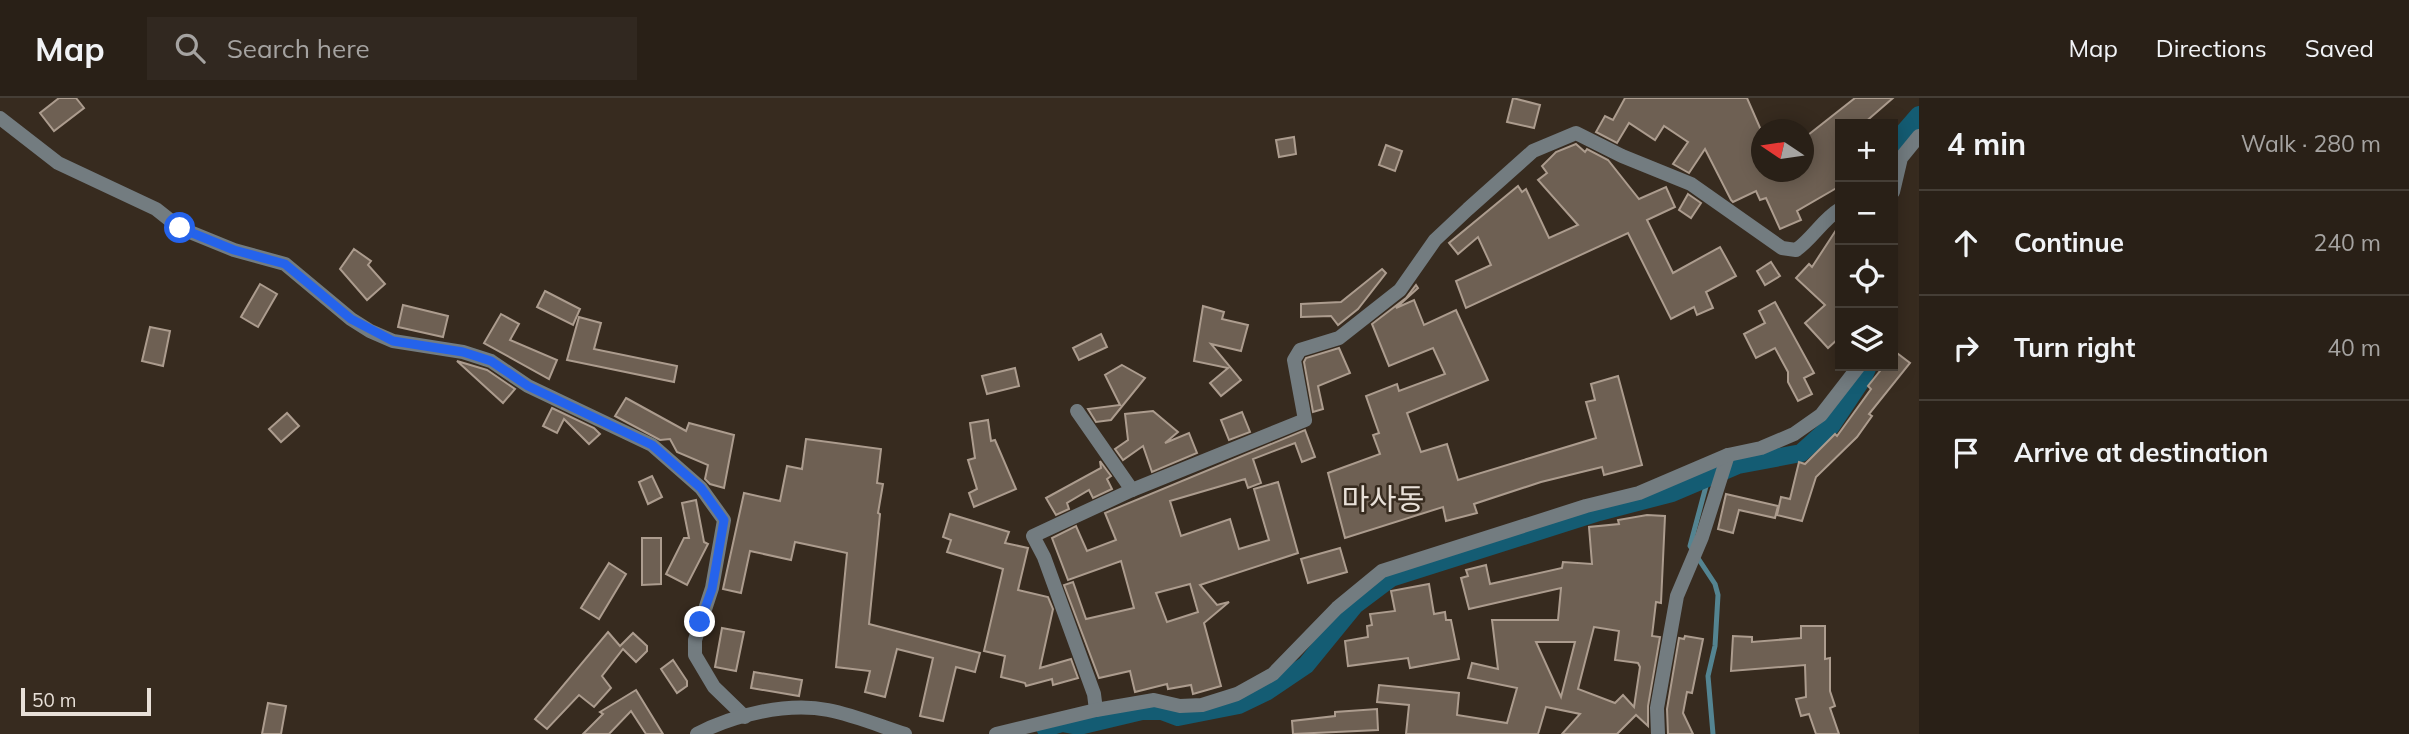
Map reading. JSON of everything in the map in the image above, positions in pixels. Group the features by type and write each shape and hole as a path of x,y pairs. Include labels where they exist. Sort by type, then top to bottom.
{"street":[{"path":"0,118 58,163 156,209 180,228 234,250 285,264 351,319 370,331 393,341 463,352 491,361 528,386 652,445 701,488 724,520 712,589 695,640 695,655 714,687 745,717"},
{"path":"1096,710 1094,694 1085,669 1044,557 1033,537 1132,490 1305,420 1294,360 1300,350 1339,338 1400,290 1435,240 1533,151 1576,133 1622,156 1691,184 1782,248 1796,250 1810,240 1821,223 1835,213"},
{"path":"1894,182 1901,158 1919,136"},
{"path":"996,734 1096,710 1154,700 1180,706 1202,705 1237,694 1273,674 1337,608 1382,571 1560,514 1639,494 1726,464 1794,434 1821,415 1854,371"},
{"path":"1077,411 1132,490"},
{"path":"1658,734 1657,708 1676,596 1702,537 1726,464"},
{"path":"697,734 745,717 800,707 829,710 905,734"}],"building":[{"path":"59,98 76,98 84,108 54,131 40,113"},
{"path":"1513,98 1540,105 1534,128 1507,122"},
{"path":"1625,98 1747,98 1756,119 1751,119 1751,182 1814,182 1814,130 1855,98 1893,98 1869,119 1835,119 1835,189 1797,211 1801,220 1780,229 1766,198 1760,200 1756,191 1733,202 1731,200 1705,149 1689,173 1673,164 1688,142 1664,126 1655,140 1629,123 1617,143 1596,132 1605,116 1613,120"},
{"path":"1294,137 1296,154 1279,157 1276,140"},
{"path":"1576,144 1585,152 1587,149 1608,160 1639,199 1666,187 1675,207 1647,220 1673,273 1720,247 1736,276 1706,292 1713,308 1697,315 1694,307 1671,319 1628,233 1466,308 1456,281 1491,265 1478,237 1458,254 1449,243 1518,186 1522,192 1526,189 1549,238 1578,225 1538,180 1547,173 1542,166 1556,152"},
{"path":"1386,145 1402,151 1395,171 1379,165"},
{"path":"1688,194 1701,203 1691,218 1679,210"},
{"path":"1835,232 1835,342 1828,348 1805,323 1825,305 1796,278 1809,264 1812,267"},
{"path":"354,249 371,261 368,265 385,284 367,300 340,269"},
{"path":"1771,262 1780,276 1765,285 1757,271"},
{"path":"1382,269 1386,273 1358,309 1338,325 1331,316 1301,317 1301,304 1341,302"},
{"path":"260,284 277,294 258,327 241,317"},
{"path":"1416,285 1418,288 1396,308 1414,300 1424,325 1456,310 1488,380 1407,413 1421,452 1447,444 1458,480 1596,438 1586,402 1595,400 1591,384 1618,376 1642,465 1604,475 1602,467 1541,482 1474,504 1477,513 1446,521 1443,507 1345,538 1328,473 1380,454 1373,435 1379,433 1366,396 1397,384 1399,391 1445,374 1433,348 1389,366 1372,324 1406,298"},
{"path":"545,291 580,309 573,325 537,307"},
{"path":"1775,302 1814,373 1804,378 1812,394 1798,401 1788,382 1788,372 1775,348 1756,358 1744,334 1765,323 1759,311"},
{"path":"403,305 448,316 443,337 398,327"},
{"path":"1203,306 1224,312 1222,319 1248,325 1241,351 1211,344 1241,380 1221,396 1210,383 1228,368 1194,361"},
{"path":"501,314 519,324 510,340 557,360 549,379 484,343"},
{"path":"579,317 601,323 594,349 677,366 674,382 567,360"},
{"path":"150,327 170,331 163,366 142,361"},
{"path":"1101,334 1107,347 1079,360 1073,348"},
{"path":"1339,348 1350,373 1318,386 1323,409 1313,412 1304,362 1306,358"},
{"path":"1898,354 1910,363 1869,414 1872,416 1857,437 1816,477 1802,521 1777,515 1781,497 1790,499 1799,462 1805,464 1835,434 1837,436 1871,389 1868,386 1880,371 1898,371"},
{"path":"457,361 487,370 515,389 503,403"},
{"path":"1122,365 1145,378 1111,420 1096,422 1088,409 1120,405 1105,375"},
{"path":"1015,368 1019,386 987,394 982,376"},
{"path":"626,398 686,431 689,423 734,435 724,488 710,484 705,479 708,465 677,452 670,439 660,440 615,416"},
{"path":"552,408 594,428 600,434 589,444 564,419 557,433 543,426"},
{"path":"1153,411 1178,432 1165,443 1189,433 1197,453 1152,472 1143,446 1123,460 1115,449 1128,440 1125,414"},
{"path":"1242,412 1250,432 1229,440 1221,420"},
{"path":"287,413 299,426 281,442 269,429"},
{"path":"988,420 991,441 995,440 1016,489 974,507 969,493 977,489 968,460 975,458 970,423"},
{"path":"1305,430 1315,457 1302,462 1295,443 1253,459 1261,483 1248,488 1245,479 1170,501 1181,536 1230,519 1239,549 1269,540 1254,489 1278,482 1298,553 1200,585 1217,605 1229,602 1204,623 1221,686 1193,694 1191,685 1168,689 1167,684 1135,692 1130,671 1099,678 1064,585 1073,582 1086,619 1134,608 1121,561 1068,580 1052,538 1076,526 1087,551 1116,540 1105,513","holes":["1190,584 1198,612 1167,622 1156,593"]},
{"path":"806,439 881,449 877,483 883,484 869,624 980,653 975,672 956,667 943,721 920,716 933,658 897,649 885,697 865,692 870,671 836,667 847,553 795,542 791,560 750,551 741,593 723,589 744,493 780,501 787,466 802,469"},
{"path":"1100,461 1111,476 1107,479 1112,489 1093,498 1089,490 1067,503 1069,509 1056,515 1046,498 1101,468"},
{"path":"652,476 662,497 648,504 639,482"},
{"path":"1726,494 1778,506 1775,518 1739,510 1733,533 1718,529"},
{"path":"696,500 704,542 708,544 687,585 666,574 684,538 689,538 682,503"},
{"path":"950,514 1009,532 1005,543 1028,548 1018,590 1048,597 1053,609 1040,668 1071,659 1078,678 1053,685 1052,679 1026,686 1025,683 1001,677 1005,656 984,651 1003,569 947,552 951,540 943,537"},
{"path":"1647,515 1665,516 1661,603 1656,602 1652,636 1660,637 1648,706 1648,726 1636,715 1617,734 1562,734 1580,714 1546,707 1538,734 1406,734 1409,705 1377,702 1379,685 1459,693 1457,715 1507,723 1517,688 1468,678 1472,663 1498,669 1492,620 1558,620 1561,588 1469,609 1461,578 1468,576 1466,570 1486,565 1490,584 1562,568 1563,562 1592,564 1589,527 1619,524 1618,520","holes":["1594,627 1619,631 1615,660 1638,663 1640,667 1634,707 1623,695 1615,703 1578,689","1536,642 1575,642 1561,697"]},
{"path":"642,538 661,538 661,584 642,585"},
{"path":"1340,548 1347,572 1308,583 1301,559"},
{"path":"609,563 626,574 599,619 581,608"},
{"path":"1429,584 1434,614 1445,612 1446,620 1451,620 1459,659 1410,668 1408,658 1348,666 1345,641 1368,637 1367,626 1372,625 1370,614 1395,611 1391,591"},
{"path":"1801,626 1825,626 1825,659 1830,658 1830,691 1835,706 1830,708 1839,734 1816,734 1809,714 1801,716 1796,699 1806,697 1805,665 1731,671 1733,636 1752,637 1752,642 1801,638"},
{"path":"722,628 744,632 736,671 715,667"},
{"path":"608,632 620,646 633,633 647,646 647,651 636,662 623,649 602,676 611,688 594,707 579,695 547,729 535,719"},
{"path":"1685,636 1703,639 1692,693 1687,692 1683,713 1693,734 1668,734 1667,709 1679,638 1684,639"},
{"path":"673,660 687,681 687,686 677,693 661,669"},
{"path":"754,672 802,680 799,696 751,688"},
{"path":"636,690 663,734 646,734 631,711 609,734 583,734 603,714 600,712"},
{"path":"268,703 286,706 281,734 262,734"},
{"path":"1377,709 1378,730 1293,734 1292,721 1335,716 1335,712"}],"waterway":[{"path":"1898,139 1919,115"},
{"path":"1045,728 1062,723 1079,726 1142,711 1162,711 1178,717 1239,705 1266,692 1306,665 1355,605 1391,578 1599,512 1672,493 1738,465 1801,453 1831,426 1866,371"},
{"path":"1709,475 1690,546 1715,584 1718,595 1715,646 1708,676 1713,734"}],"district":[{"name":"마사동","path":"1383,500"}],"route":[{"path":"180,228 234,250 262,255 285,264 351,319 370,331 393,341 463,352 491,361 528,386 652,445 701,488 724,520 712,589 700,622"}]}
